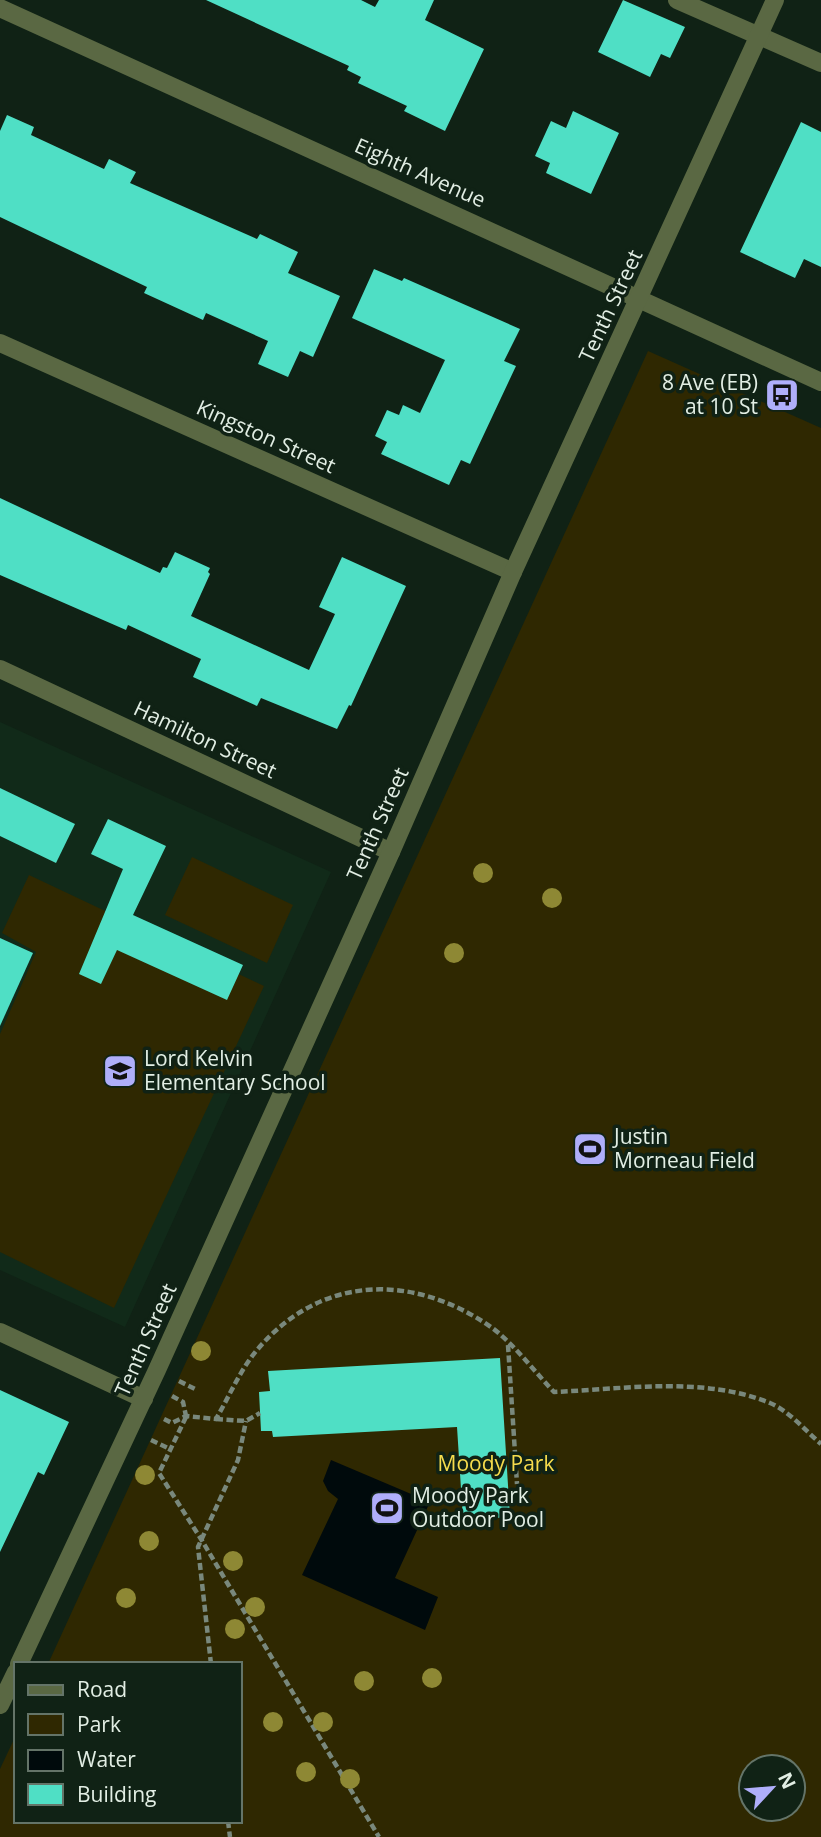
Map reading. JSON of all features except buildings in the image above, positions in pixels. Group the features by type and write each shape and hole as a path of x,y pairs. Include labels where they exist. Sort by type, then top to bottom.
{"street":[{"path":"677,0 759,34 821,64"},
{"name":"Tenth Street","path":"20,1662 145,1399 391,852 513,572 775,0"},
{"name":"Eighth Avenue","path":"0,8 821,382"},
{"name":"Kingston Street","path":"0,343 513,572"},
{"name":"Hamilton Street","path":"0,669 391,852"},
{"path":"0,1332 145,1399"},
{"path":"0,1705 14,1676"}],"path":[{"path":"216,1419 255,1352 271,1335 315,1304 338,1294 388,1289 426,1294 464,1310 494,1329 554,1392 698,1387 773,1404 821,1444"},
{"path":"508,1344 517,1484"},
{"path":"175,1379 197,1390"},
{"path":"260,1413 246,1421 186,1416 159,1473 379,1837"},
{"path":"211,1662 198,1547 238,1460 246,1421"},
{"path":"147,1438 170,1449"}],"shaded area":[{"name":"Lord Kelvin Elementary School","path":"0,722 331,872 125,1327 0,1270"}],"green space":[{"name":"Moody Park","path":"648,351 821,428 821,1837 0,1837 0,1769 14,1739 14,1823 242,1823 242,1662 49,1662"},
{"path":"192,857 293,905 267,963 165,915"},
{"path":"29,875 264,986 114,1308 0,1252 0,1034 36,952 2,933"}],"water":[{"path":"331,1460 430,1502 395,1578 438,1597 425,1630 302,1575 338,1499 328,1491 323,1481"}],"place":[{"name":"8 Ave (EB) at 10 St","path":"782,395"},
{"name":"Lord Kelvin Elementary School","path":"120,1071"},
{"name":"Justin Morneau Field","path":"590,1149"},
{"name":"Moody Park Outdoor Pool","path":"387,1508"}]}
